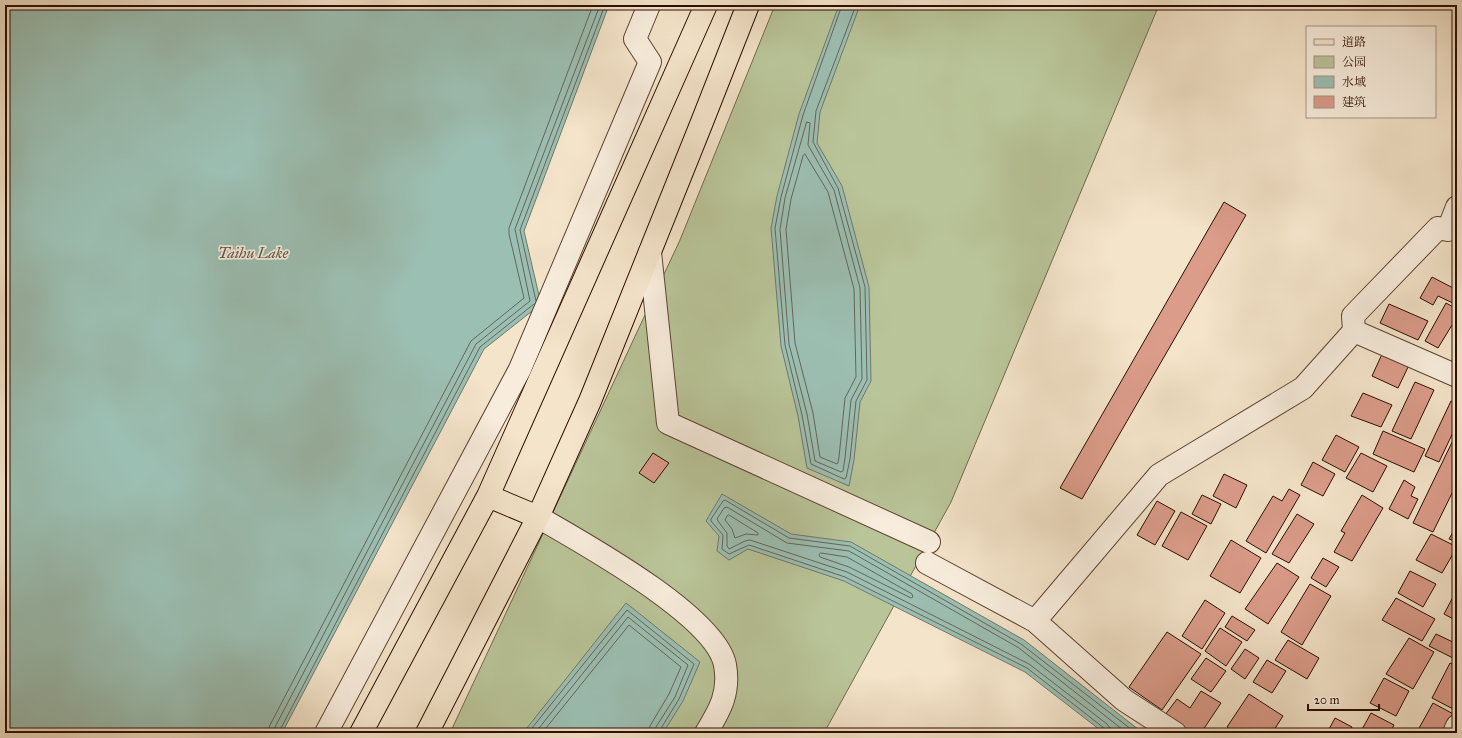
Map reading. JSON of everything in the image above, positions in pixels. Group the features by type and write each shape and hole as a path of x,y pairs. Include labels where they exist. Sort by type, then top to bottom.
{"main road":[{"path":"360,733 488,496 706,5"},
{"path":"427,733 538,517 590,401 748,5"},
{"path":"488,496 538,517"}],"street":[{"path":"326,733 520,369 650,62 635,39 649,5"},
{"path":"1035,621 1159,475 1304,388 1354,331 1353,316 1438,228 1448,230 1457,207"},
{"path":"650,252 668,423 928,553 1035,621 1124,700 1175,733"},
{"path":"1354,331 1457,376"},
{"path":"538,517 609,558 693,619 714,642 725,664 727,686 720,709 706,733"},
{"path":"1454,733 1457,726"}],"green space":[{"path":"775,5 1159,5 951,502 824,733 450,733 680,240"}],"water":[{"name":"Taihu Lake","path":"5,5 609,5 524,231 541,304 484,349 282,733 5,733"},
{"path":"839,5 860,5 820,112 817,143 842,186 869,287 871,381 860,402 854,460 849,486 807,468 798,416 781,346 771,228 777,196 799,114"},
{"path":"722,494 791,534 851,542 1024,640 1143,733 1104,733 1025,672 844,581 748,549 729,560 717,551 719,536 706,521"},
{"path":"626,603 700,662 683,701 663,733 523,733"}],"building":[{"path":"1224,202 1246,215 1082,499 1060,488"},
{"path":"1432,277 1457,290 1457,305 1438,296 1433,305 1420,298"},
{"path":"1446,303 1457,309 1457,327 1452,325 1438,348 1425,341"},
{"path":"1389,304 1428,321 1418,340 1380,323"},
{"path":"1383,352 1410,363 1398,388 1372,376"},
{"path":"1415,382 1434,390 1411,439 1392,431"},
{"path":"1363,393 1392,405 1381,427 1351,416"},
{"path":"1451,401 1457,403 1457,424 1439,462 1425,456"},
{"path":"1383,431 1425,449 1414,472 1373,454"},
{"path":"1457,432 1457,483 1433,532 1413,523"},
{"path":"1336,435 1359,447 1345,472 1322,460"},
{"path":"653,453 669,463 654,483 639,473"},
{"path":"1361,453 1387,466 1373,492 1346,478"},
{"path":"1313,462 1335,474 1323,496 1301,485"},
{"path":"1224,474 1247,485 1236,508 1213,496"},
{"path":"1404,480 1415,487 1411,496 1418,499 1408,519 1389,509"},
{"path":"1289,489 1300,495 1266,553 1246,541 1273,496 1282,501"},
{"path":"1202,495 1221,504 1211,524 1192,514"},
{"path":"1362,495 1383,508 1352,561 1334,552 1345,533 1341,531"},
{"path":"1157,501 1175,511 1155,545 1137,535"},
{"path":"1181,512 1207,526 1188,560 1162,546"},
{"path":"1297,514 1314,524 1289,563 1272,554"},
{"path":"1457,525 1457,542 1449,539"},
{"path":"1431,534 1457,547 1442,573 1416,560"},
{"path":"1231,540 1261,558 1240,593 1210,576"},
{"path":"1323,558 1339,567 1326,587 1311,578"},
{"path":"1277,563 1299,577 1268,624 1245,609"},
{"path":"1410,571 1436,584 1423,607 1398,593"},
{"path":"1310,584 1331,596 1302,645 1281,632"},
{"path":"1453,597 1457,599 1457,621 1444,614"},
{"path":"1396,598 1435,619 1422,641 1382,620"},
{"path":"1205,600 1225,613 1202,649 1182,636"},
{"path":"1232,616 1255,630 1247,641 1225,627"},
{"path":"1220,628 1242,642 1226,666 1205,651"},
{"path":"1457,628 1457,641 1452,638"},
{"path":"1167,632 1201,654 1162,710 1129,687"},
{"path":"1436,634 1457,644 1457,660 1429,646"},
{"path":"1409,638 1434,652 1413,689 1386,674"},
{"path":"1288,640 1319,658 1307,679 1275,660"},
{"path":"1245,649 1259,658 1245,679 1231,669"},
{"path":"1206,658 1226,671 1211,692 1191,679"},
{"path":"1267,660 1286,671 1272,693 1253,682"},
{"path":"1450,663 1457,666 1457,711 1432,698"},
{"path":"1384,678 1409,691 1396,716 1370,703"},
{"path":"1201,691 1221,703 1201,733 1192,733 1165,715 1177,699 1190,708"},
{"path":"1249,694 1283,716 1272,733 1236,733 1227,727"},
{"path":"1433,703 1457,716 1448,733 1423,733 1418,730"},
{"path":"1371,713 1394,725 1390,733 1360,733"},
{"path":"1335,718 1352,727 1349,733 1327,733"}]}
